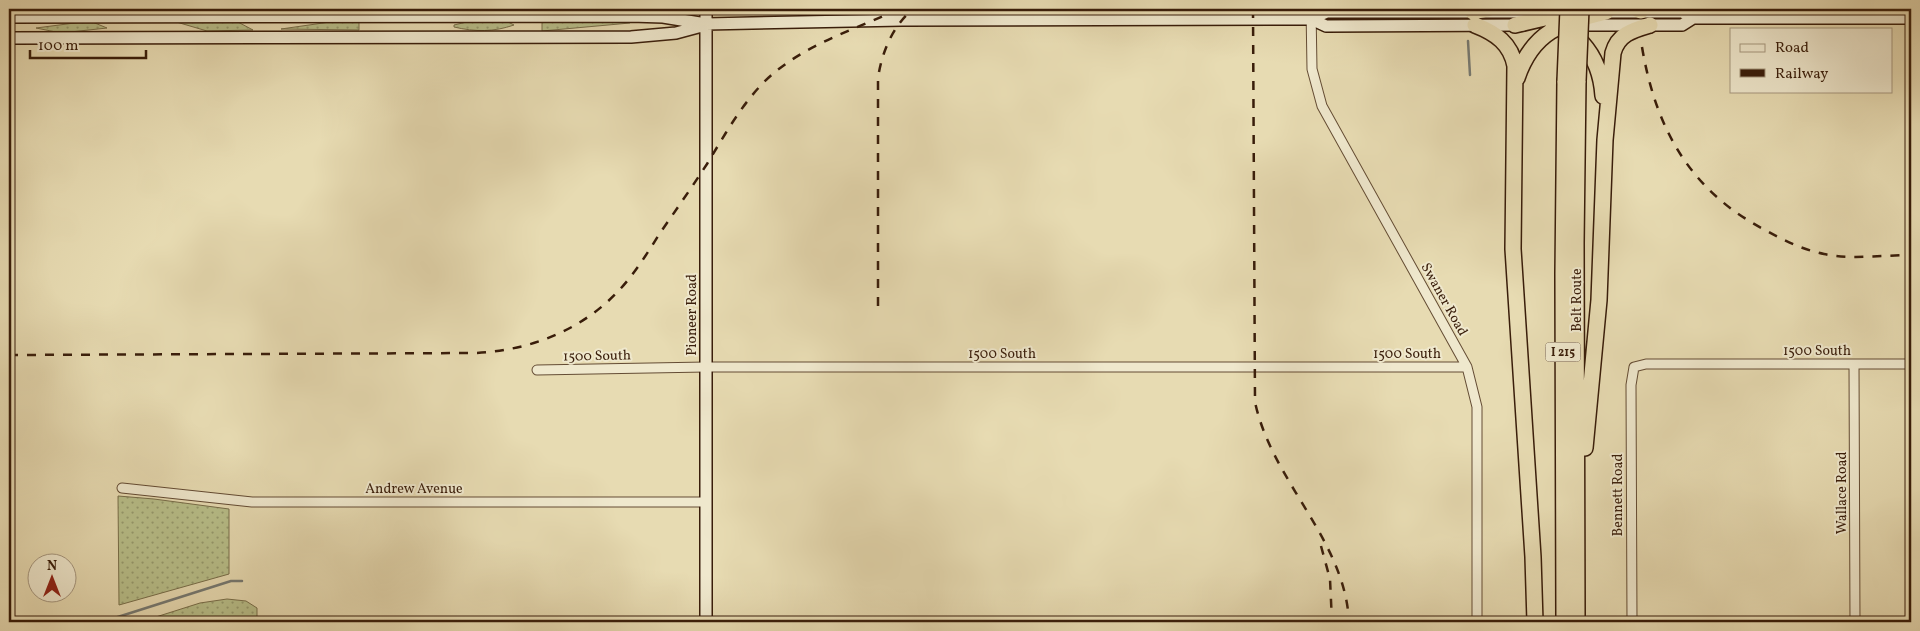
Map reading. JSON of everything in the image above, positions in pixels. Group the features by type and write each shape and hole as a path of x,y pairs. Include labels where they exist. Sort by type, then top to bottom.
{"highway":[{"path":"1488,9 1474,19 1506,44 1514,61 1516,79 1513,249 1533,557 1535,622"},
{"path":"1515,25 1560,13 1606,12"},
{"path":"1516,79 1525,56 1535,41 1560,13"},
{"path":"1560,13 1591,25"},
{"path":"1560,13 1582,43 1597,68 1602,88 1605,140"},
{"name":"Belt Route","path":"1560,13 1572,81 1576,243 1577,622"},
{"path":"1578,526 1599,300 1605,140 1615,47 1625,34 1650,24"},
{"name":"Belt Route","path":"1564,622 1563,274 1572,81"}],"main road":[{"name":"Pioneer Road","path":"706,9 706,622"},
{"path":"1606,12 1639,10 1682,12 1693,18"},
{"path":"9,17 648,16 706,24 1311,14 1327,12 1474,19 1515,25"},
{"path":"1474,19 1560,13"},
{"path":"1591,25 1682,24 1693,18 1780,14 1911,18"},
{"path":"266,16 266,37"},
{"path":"395,16 396,37"},
{"path":"438,16 438,37"},
{"path":"521,16 521,36"},
{"path":"146,17 146,37"},
{"path":"9,38 646,36 676,33 706,24"}],"street":[{"name":"Swaner Road","path":"1311,14 1312,68 1322,106 1467,367 1477,407 1476,622"},
{"name":"1500 South","path":"1634,368 1646,364 1911,364"},
{"name":"Wallace Road","path":"1854,364 1855,622"},
{"name":"1500 South","path":"537,370 706,367 1467,367"},
{"name":"Bennett Road","path":"1632,622 1631,385 1634,368"},
{"name":"Andrew Avenue","path":"122,488 252,502 706,502"}],"green space":[{"path":"542,20 629,20 630,23 542,31"},
{"path":"90,21 107,28 61,33 36,28"},
{"path":"173,21 236,21 253,30 207,31"},
{"path":"337,21 359,21 359,30 281,29"},
{"path":"471,21 506,21 514,25 484,31 454,27 454,25"},
{"path":"118,496 229,509 229,574 119,605"},
{"path":"227,599 246,601 257,608 257,622 140,622 200,603"}],"waterway":[{"path":"1468,41 1470,75"},
{"path":"102,622 231,581 242,581"}],"railway":[{"path":"9,355 476,353 498,351 540,341 560,333 597,311 628,280 701,173 726,132 763,83 794,58 810,49 899,9"},
{"path":"878,306 878,78 882,58 889,40 900,23 913,9"},
{"path":"1253,9 1255,402 1264,431 1276,458 1322,537 1335,564 1345,592 1349,622"},
{"path":"1642,47 1648,77 1657,105 1681,156 1698,178 1717,197 1740,215 1802,248 1834,256 1911,255"},
{"path":"1321,546 1330,579 1332,622"}]}
